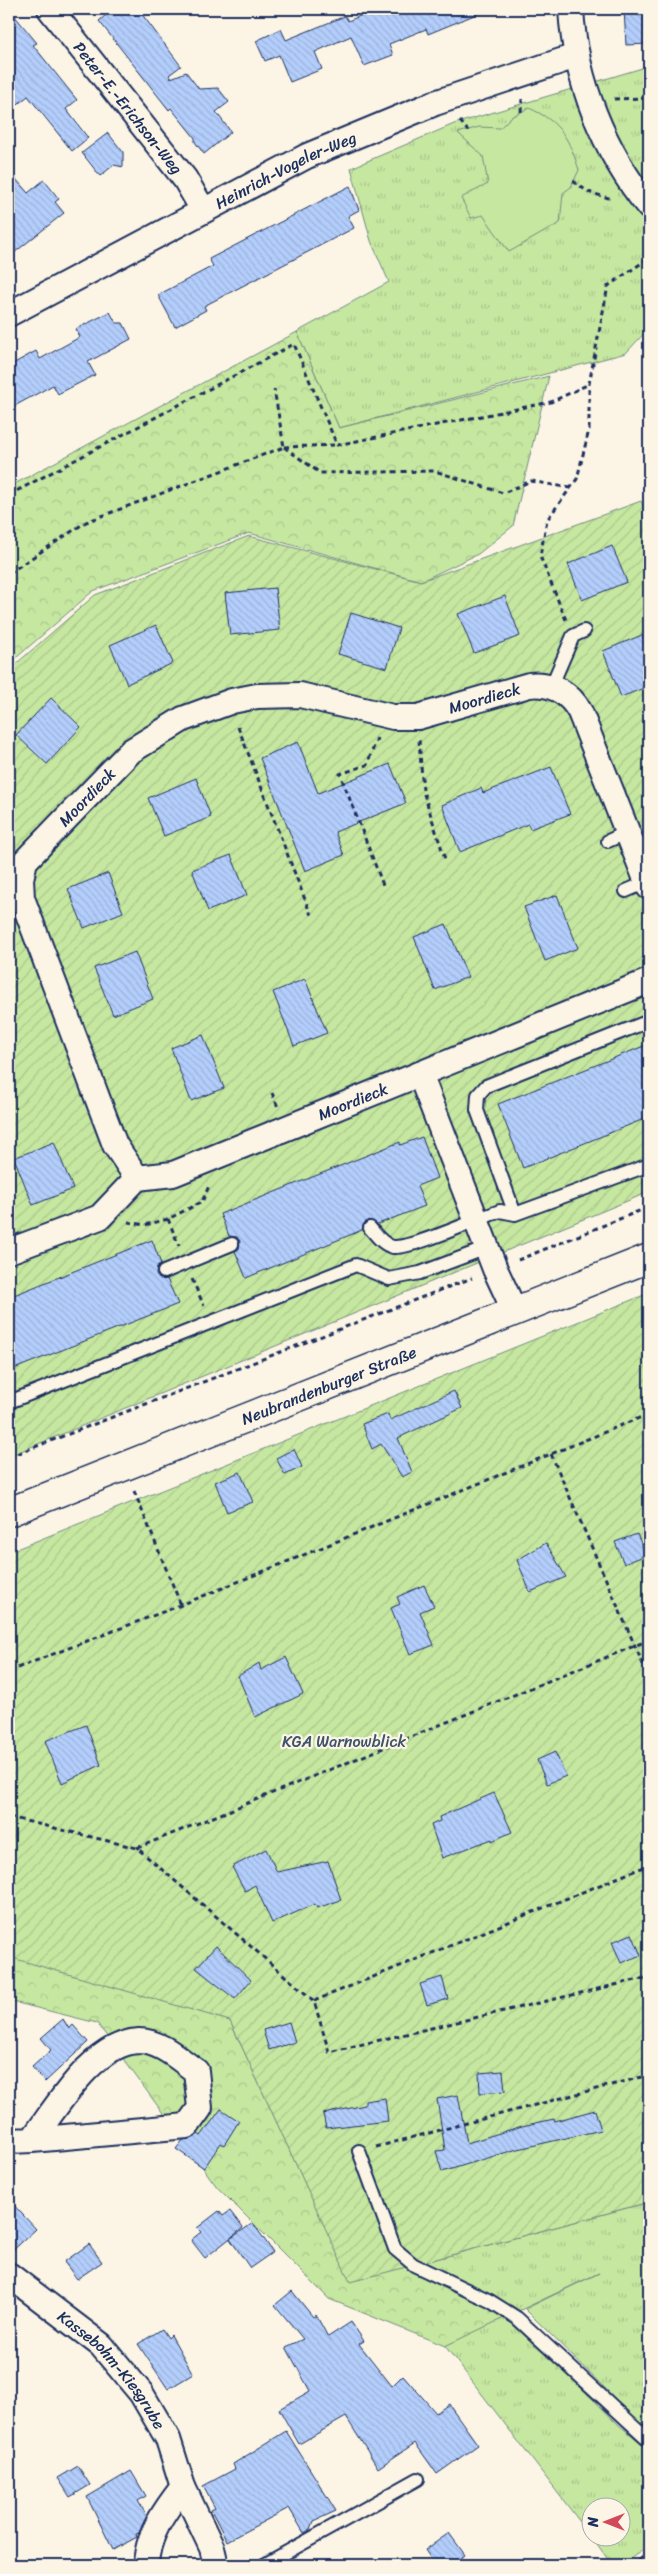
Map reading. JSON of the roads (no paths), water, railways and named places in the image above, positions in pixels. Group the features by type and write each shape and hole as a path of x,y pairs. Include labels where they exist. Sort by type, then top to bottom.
{"main road":[{"name":"Neubrandenburger Straße","path":"9,1512 649,1258"}],"street":[{"name":"Peter-E.-Erichson-Weg","path":"50,9 185,179 203,210"},
{"path":"571,9 576,56 584,86 617,159 637,192 649,207"},
{"name":"Heinrich-Vogeler-Weg","path":"9,314 308,156 372,127 435,103 576,56"},
{"name":"Moordieck","path":"552,686 530,685 418,717 393,717 329,700 284,694 232,701 183,719 131,751 25,861 15,877 115,1145 137,1178 173,1174 649,981"},
{"path":"552,686 572,699 580,712 618,836 641,887"},
{"path":"420,1074 491,1258 515,1312"},
{"path":"9,1251 100,1217 137,1178"},
{"path":"139,2041 166,2049 196,2071 200,2108 188,2126 20,2140 89,2066 111,2049 139,2041"},
{"name":"Kassebohm-Kiesgrube","path":"9,2275 101,2345 135,2386 168,2438 183,2487 212,2548 216,2565"},
{"path":"146,2565 146,2549 165,2511 183,2487"}],"lane":[{"path":"552,686 578,633"},
{"path":"515,1214 477,1110 478,1095 486,1086 649,1021"},
{"path":"370,1228 379,1239 392,1247 410,1245 500,1211 515,1214 649,1165"},
{"path":"164,1272 232,1244"},
{"path":"9,1402 356,1265 389,1279 491,1258"},
{"path":"359,2151 395,2249 414,2265 490,2301 518,2318 649,2440"},
{"path":"264,2565 418,2479"},
{"path":"643,2565 649,2561"}],"park label":[{"name":"KGA Warnowblick","path":"344,1741"}]}
